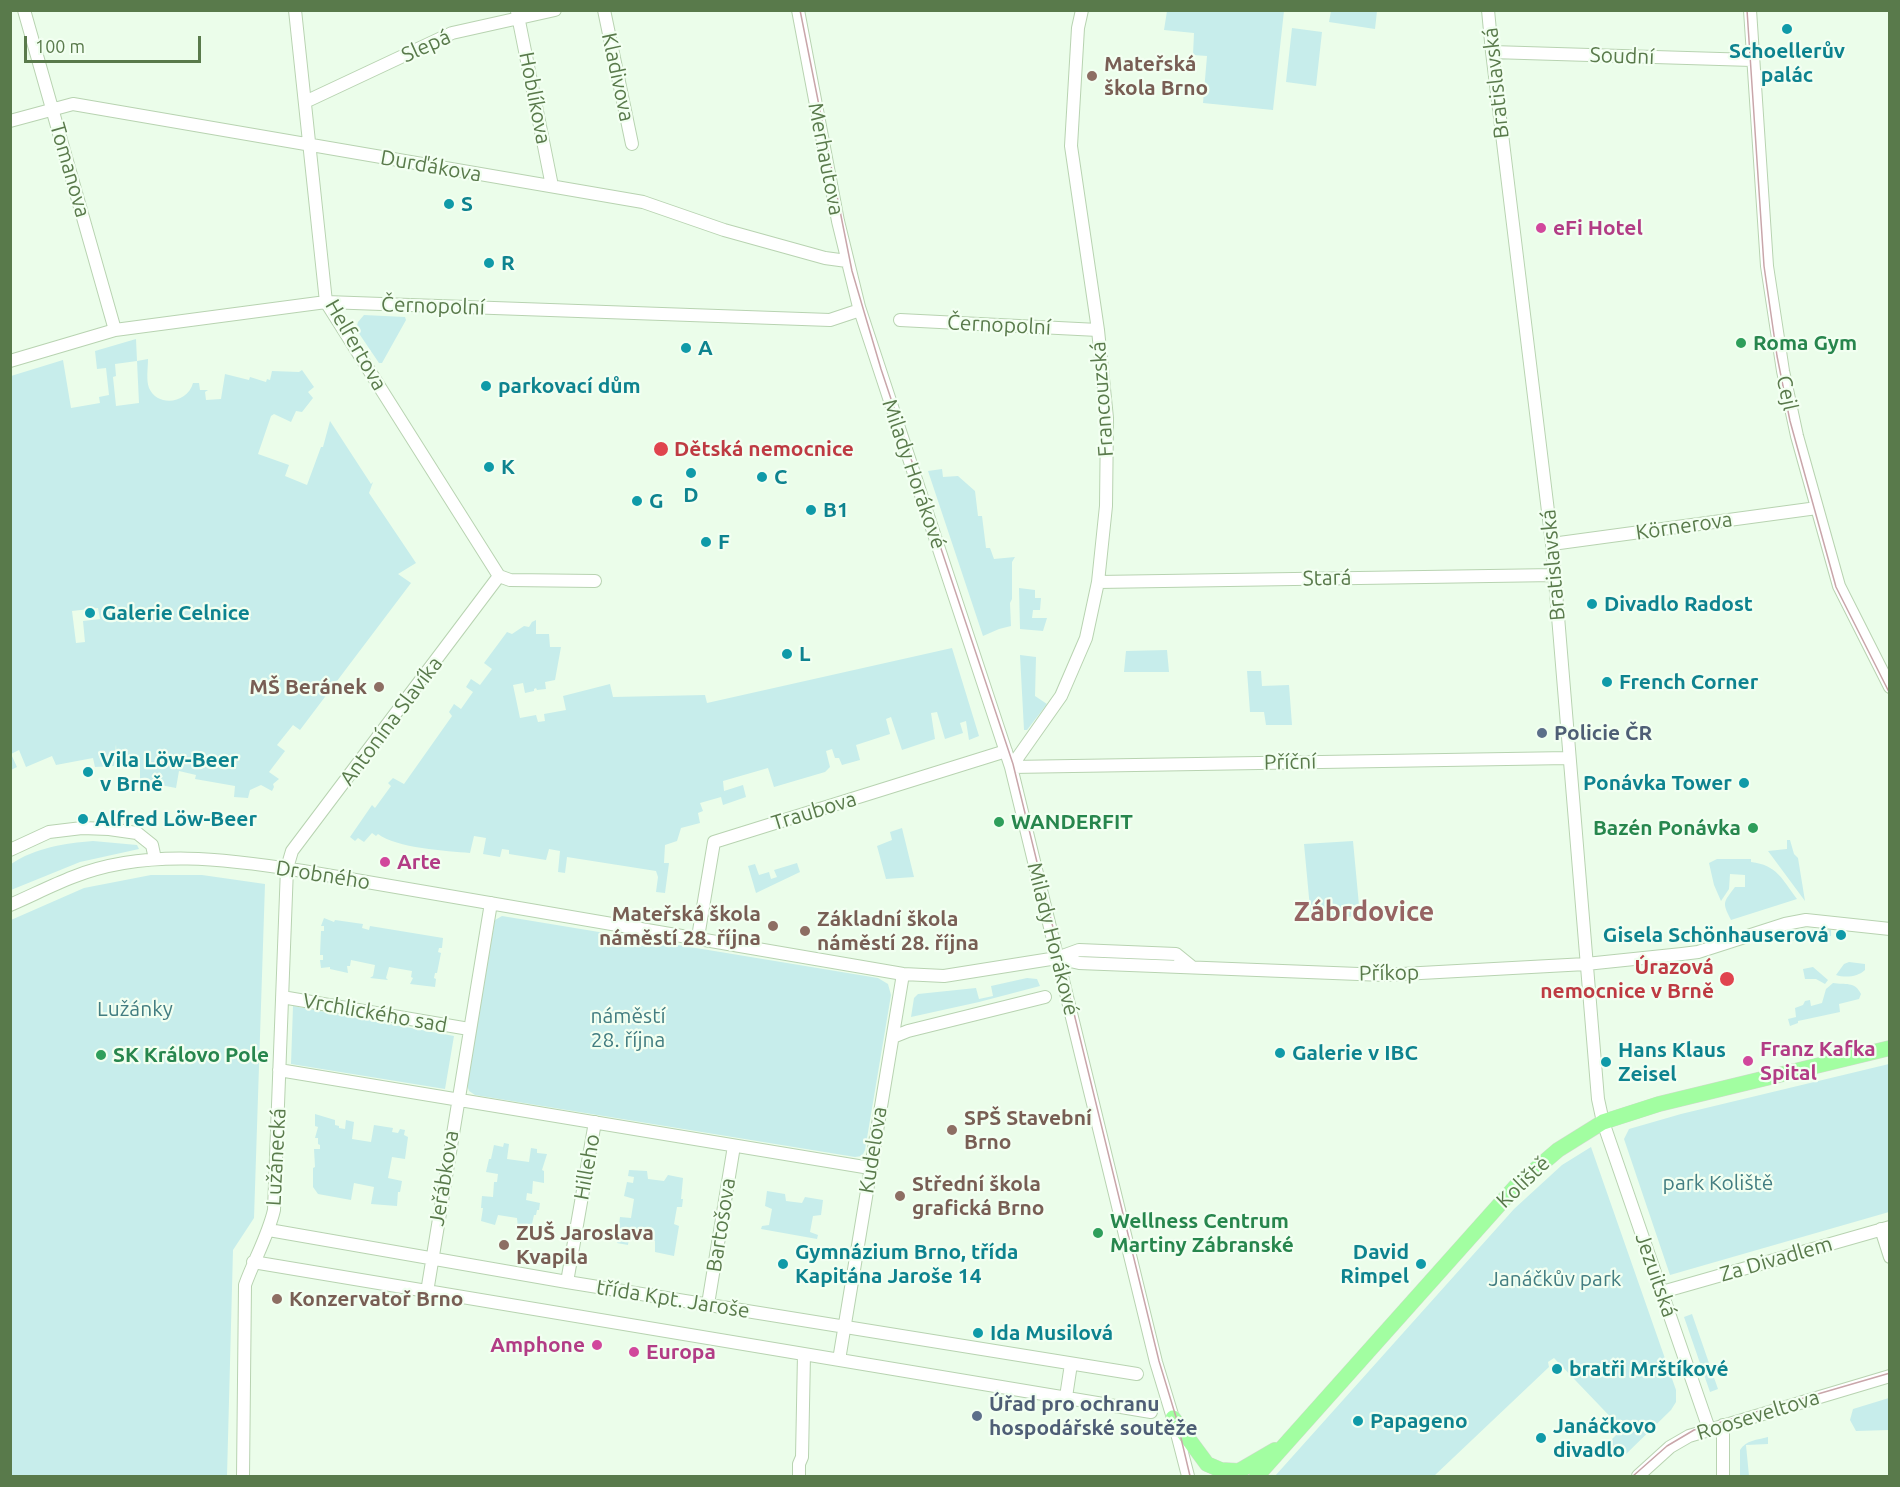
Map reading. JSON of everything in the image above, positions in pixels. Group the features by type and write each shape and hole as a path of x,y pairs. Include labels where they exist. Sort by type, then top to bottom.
{"main road":[{"name":"Koliště","path":"1257,1476 1516,1186 1558,1150 1603,1122 1659,1104 1890,1048"},
{"path":"1173,1418 1207,1464 1221,1470 1239,1471 1288,1442"}],"street":[{"name":"Tomanova","path":"24,10 115,330"},
{"name":"Helfertova","path":"295,10 326,302 499,576"},
{"name":"Slepá","path":"305,102 452,33 518,14 555,10"},
{"name":"Kladivova","path":"604,10 632,144"},
{"name":"Merhautova","path":"798,10 847,261 860,309"},
{"name":"Francouzská","path":"1011,767 1061,696 1086,638 1098,582 1106,506 1107,418 1098,330 1071,146 1078,28 1082,10"},
{"name":"Bratislavská","path":"1488,10 1552,544 1586,964 1598,1099 1603,1122"},
{"name":"Cejl","path":"1750,10 1767,266 1778,345 1793,420 1839,586 1890,687"},
{"name":"Hoblíkova","path":"518,14 552,186"},
{"name":"Soudní","path":"1492,52 1752,60"},
{"name":"Durďákova","path":"10,121 73,104 644,202 724,230 825,258 847,261"},
{"name":"Černopolní","path":"10,361 115,330 326,302 830,320 860,309"},
{"name":"Milady Horákové","path":"860,309 1011,767 1156,1362 1188,1476"},
{"name":"Černopolní","path":"900,320 1098,330"},
{"name":"Körnerova","path":"1552,544 1816,508"},
{"name":"Stará","path":"1098,582 1555,574"},
{"path":"499,576 510,580 595,580"},
{"name":"Antonína Slavíka","path":"287,868 292,851 499,576"},
{"name":"Traubova","path":"698,937 714,842 1006,751"},
{"name":"Příční","path":"1011,767 1569,758"},
{"path":"10,850 49,832 82,828 109,829 136,833 152,845 155,859"},
{"name":"Drobného","path":"10,905 74,876 113,865 155,859 226,860 287,868 491,903"},
{"name":"Lužánecká","path":"243,1476 245,1285 253,1262 269,1230 274,1210 287,868"},
{"path":"457,1099 491,903 903,974 944,975 1057,958"},
{"name":"Příkop","path":"1057,958 1078,963 1384,975 1586,964 1698,952 1785,924 1806,920 1890,929"},
{"name":"Kudelova","path":"844,1326 903,974"},
{"name":"Vrchlického sad","path":"282,997 469,1029"},
{"path":"893,1037 908,1030 1045,997"},
{"path":"279,1070 870,1168"},
{"name":"Jeřábkova","path":"431,1257 457,1099"},
{"name":"Hilleho","path":"567,1282 595,1122"},
{"name":"Jezuitská","path":"1603,1122 1709,1429"},
{"name":"Bartošova","path":"708,1304 734,1146"},
{"path":"1885,1228 1888,1253"},
{"name":"Za Divadlem","path":"1662,1292 1885,1228"},
{"name":"třída Kpt. Jaroše","path":"269,1230 567,1282 1137,1374"},
{"path":"427,1292 431,1257"},
{"name":"třída Kpt. Jaroše","path":"253,1262 1151,1412"},
{"path":"839,1360 844,1326"},
{"path":"799,1476 799,1464 802,1457 804,1354"},
{"path":"1066,1397 1071,1364"},
{"name":"Rooseveltova","path":"1638,1476 1670,1447 1689,1436 1890,1376"},
{"path":"1723,1425 1723,1476"}],"green space":[{"path":"1167,11 1284,11 1273,110 1203,103 1207,56 1193,55 1194,33 1164,30"},
{"path":"1331,11 1377,11 1375,29 1329,22"},
{"path":"1292,28 1322,32 1316,86 1286,82"},
{"path":"364,315 405,317 406,320 382,363 379,363 356,329"},
{"path":"136,339 137,361 148,359 149,388 153,394 166,400 179,399 190,390 193,383 199,383 200,390 208,390 205,392 206,400 221,399 225,374 249,380 250,377 266,382 267,379 270,380 272,371 299,372 302,370 314,387 308,392 313,398 302,412 296,411 291,422 274,414 271,416 258,454 289,465 285,476 307,485 321,447 323,447 330,421 371,484 373,482 369,493 416,563 398,574 411,583 300,730 293,725 277,745 285,751 269,772 279,779 273,784 272,791 261,785 250,790 248,798 234,797 235,786 195,779 196,775 179,771 176,788 140,781 140,765 117,765 116,744 114,766 95,767 93,758 56,765 52,756 26,767 19,750 11,754 11,376 63,360 71,408 100,403 99,397 109,395 106,368 97,369 95,351","holes":["137,361 139,403 116,406 113,377 116,376 115,364","98,608 100,619 83,621 85,642 76,643 72,611"]},
{"path":"942,469 943,477 958,476 975,491 978,516 982,516 986,548 990,548 994,559 1015,557 1012,562 1011,626 983,636 928,471"},
{"path":"1019,588 1035,590 1035,598 1041,598 1040,610 1033,610 1032,618 1047,618 1043,631 1020,629"},
{"path":"536,620 536,634 549,634 550,647 561,647 555,680 545,682 546,689 537,690 536,688 534,691 525,693 523,683 513,685 520,718 536,715 538,722 545,721 544,714 566,710 563,696 610,684 613,697 705,695 707,703 952,648 979,736 969,740 966,721 960,723 963,733 945,739 937,712 931,713 935,739 902,750 891,717 886,719 890,734 856,745 860,760 842,765 839,758 835,758 832,749 826,751 830,767 825,772 774,787 768,768 723,781 724,791 743,785 746,797 723,805 721,797 700,803 703,811 698,813 700,823 681,828 677,841 665,845 664,863 669,863 665,893 656,892 658,877 656,871 567,857 565,873 558,872 560,851 549,849 546,860 509,854 509,850 502,849 500,857 483,854 486,838 474,836 470,853 409,846 372,833 364,842 358,838 355,841 350,837 372,805 375,808 391,786 388,783 393,778 404,784 452,716 449,712 454,704 461,709 473,692 466,687 471,679 480,685 492,669 484,663 507,632 512,634 524,626 529,627"},
{"path":"1167,650 1169,672 1124,672 1126,651"},
{"path":"1020,655 1036,657 1035,696 1047,704 1027,730 1024,730"},
{"path":"1247,671 1261,671 1262,686 1289,685 1292,725 1266,725 1264,712 1250,712"},
{"path":"11,754 17,767 11,770"},
{"path":"902,828 914,877 886,879 877,846 892,840 890,832"},
{"path":"1787,840 1790,840 1794,854 1798,858 1805,901 1768,851 1787,849"},
{"path":"93,841 137,845 139,849 80,862 11,890 11,864 20,858 50,847"},
{"path":"1353,841 1360,916 1311,919 1304,844"},
{"path":"1717,859 1751,859 1751,862 1767,866 1783,879 1797,899 1731,920 1725,903 1735,887 1745,887 1745,875 1730,874 1729,889 1721,901 1714,885 1709,863"},
{"path":"797,863 800,872 756,893 748,866 755,864 759,875 769,872 771,879 777,877 774,870"},
{"name":"Lužánky","path":"151,875 202,875 265,884 254,1218 233,1250 227,1476 11,1476 11,920 84,888"},
{"name":"náměstí 28. října","path":"502,916 878,978 888,984 891,995 865,1150 862,1156 855,1157 475,1095 469,1091 467,1085 495,920"},
{"path":"324,918 334,922 335,920 363,924 362,928 369,930 370,926 443,938 442,948 439,948 438,952 441,953 434,978 436,979 435,987 410,984 413,978 411,977 412,971 389,967 386,978 388,980 370,978 373,976 375,965 351,960 350,966 347,966 348,973 330,969 330,967 321,968 320,960 323,960 323,955 320,955 321,931 324,931 324,926 321,926"},
{"path":"1816,929 1831,930 1831,936 1792,941 1799,933"},
{"path":"1849,962 1865,964 1865,970 1851,976 1836,975 1844,964"},
{"path":"1813,967 1828,980 1825,984 1816,979 1805,979 1803,969"},
{"path":"1027,978 1037,979 1040,986 911,1017 914,998 918,994 976,988 979,999 993,996 991,986"},
{"path":"1833,983 1856,987 1861,994 1859,999 1839,1004 1840,1012 1798,1021 1790,1026 1788,1019 1796,1017 1795,1008 1810,1000 1811,1006 1822,1003 1826,989"},
{"path":"293,1006 454,1036 445,1089 291,1064"},
{"name":"park Koliště","path":"1889,1064 1889,1212 1670,1275 1624,1139 1629,1129 1681,1114"},
{"path":"315,1114 335,1120 335,1125 339,1128 345,1129 346,1120 354,1122 352,1139 371,1142 374,1125 393,1128 392,1132 398,1133 400,1129 405,1130 404,1135 408,1137 405,1159 392,1157 388,1178 402,1181 397,1206 371,1204 374,1187 354,1183 351,1200 318,1194 313,1187 314,1149 320,1149 318,1138 315,1138 318,1127 315,1126"},
{"path":"504,1143 509,1144 507,1159 529,1162 531,1148 537,1149 537,1153 547,1154 542,1170 544,1171 544,1183 533,1181 532,1194 527,1193 526,1200 540,1203 539,1210 534,1215 533,1231 518,1229 517,1218 498,1215 495,1225 481,1221 482,1196 493,1197 494,1182 497,1182 498,1174 486,1172 489,1159 491,1159 494,1145 503,1147"},
{"name":"Janáčkův park","path":"1591,1147 1676,1390 1676,1402 1671,1410 1622,1458 1608,1443 1622,1429 1554,1358 1548,1362 1549,1367 1434,1476 1275,1476 1514,1209 1562,1165"},
{"path":"629,1170 647,1171 648,1179 664,1181 668,1175 683,1178 682,1207 677,1207 674,1224 679,1226 674,1256 655,1252 655,1241 629,1237 628,1245 617,1243 620,1217 631,1218 634,1199 624,1196 627,1182 633,1183 634,1177 628,1176"},
{"path":"767,1191 785,1194 786,1201 802,1203 805,1197 823,1200 821,1215 813,1216 810,1232 818,1235 817,1239 761,1229 762,1226 769,1225 772,1209 765,1206"},
{"path":"1692,1314 1718,1389 1710,1392 1684,1317"},
{"path":"1889,1398 1889,1430 1856,1431 1850,1420 1853,1409"},
{"path":"1768,1437 1768,1444 1746,1445 1749,1476 1740,1476 1742,1447 1749,1442"}],"tram line":[{"path":"800,10 852,271 881,369 1013,764 1159,1361 1176,1417 1190,1476"},
{"path":"1747,10 1764,266 1777,356 1790,421 1836,587 1890,694"},
{"path":"1633,1476 1667,1446 1694,1430 1890,1373"}],"place":[{"name":"Schoellerův palác","path":"1787,29"},
{"name":"Mateřská škola Brno","path":"1092,76"},
{"name":"S","path":"449,204"},
{"name":"eFi Hotel","path":"1541,228"},
{"name":"R","path":"489,263"},
{"name":"Roma Gym","path":"1741,343"},
{"name":"A","path":"686,348"},
{"name":"parkovací dům","path":"486,386"},
{"name":"Dětská nemocnice","path":"661,449"},
{"name":"K","path":"489,467"},
{"name":"D","path":"691,473"},
{"name":"C","path":"762,477"},
{"name":"G","path":"637,501"},
{"name":"B1","path":"811,510"},
{"name":"F","path":"706,542"},
{"name":"Divadlo Radost","path":"1592,604"},
{"name":"Galerie Celnice","path":"90,613"},
{"name":"L","path":"787,654"},
{"name":"French Corner","path":"1607,682"},
{"name":"MŠ Beránek","path":"379,687"},
{"name":"Policie ČR","path":"1542,733"},
{"name":"Vila Löw-Beer v Brně","path":"88,772"},
{"name":"Ponávka Tower","path":"1744,783"},
{"name":"Alfred Löw-Beer","path":"83,819"},
{"name":"WANDERFIT","path":"999,822"},
{"name":"Bazén Ponávka","path":"1753,828"},
{"name":"Arte","path":"385,862"},
{"name":"Mateřská škola náměstí 28. října","path":"773,926"},
{"name":"Základní škola náměstí 28. října","path":"805,931"},
{"name":"Gisela Schönhauserová","path":"1841,935"},
{"name":"Úrazová nemocnice v Brně","path":"1727,979"},
{"name":"Galerie v IBC","path":"1280,1053"},
{"name":"SK Královo Pole","path":"101,1055"},
{"name":"Franz Kafka Spital","path":"1748,1061"},
{"name":"Hans Klaus Zeisel","path":"1606,1062"},
{"name":"SPŠ Stavební Brno","path":"952,1130"},
{"name":"Střední škola grafická Brno","path":"900,1196"},
{"name":"Wellness Centrum Martiny Zábranské","path":"1098,1233"},
{"name":"ZUŠ Jaroslava Kvapila","path":"504,1245"},
{"name":"Gymnázium Brno, třída Kapitána Jaroše 14","path":"783,1264"},
{"name":"David Rimpel","path":"1421,1264"},
{"name":"Konzervatoř Brno","path":"277,1299"},
{"name":"Ida Musilová","path":"978,1333"},
{"name":"Amphone","path":"597,1345"},
{"name":"Europa","path":"634,1352"},
{"name":"bratři Mrštíkové","path":"1557,1369"},
{"name":"Úřad pro ochranu hospodářské soutěže","path":"977,1416"},
{"name":"Papageno","path":"1358,1421"},
{"name":"Janáčkovo divadlo","path":"1541,1438"}],"district":[{"name":"Zábrdovice","path":"1364,912"}]}
